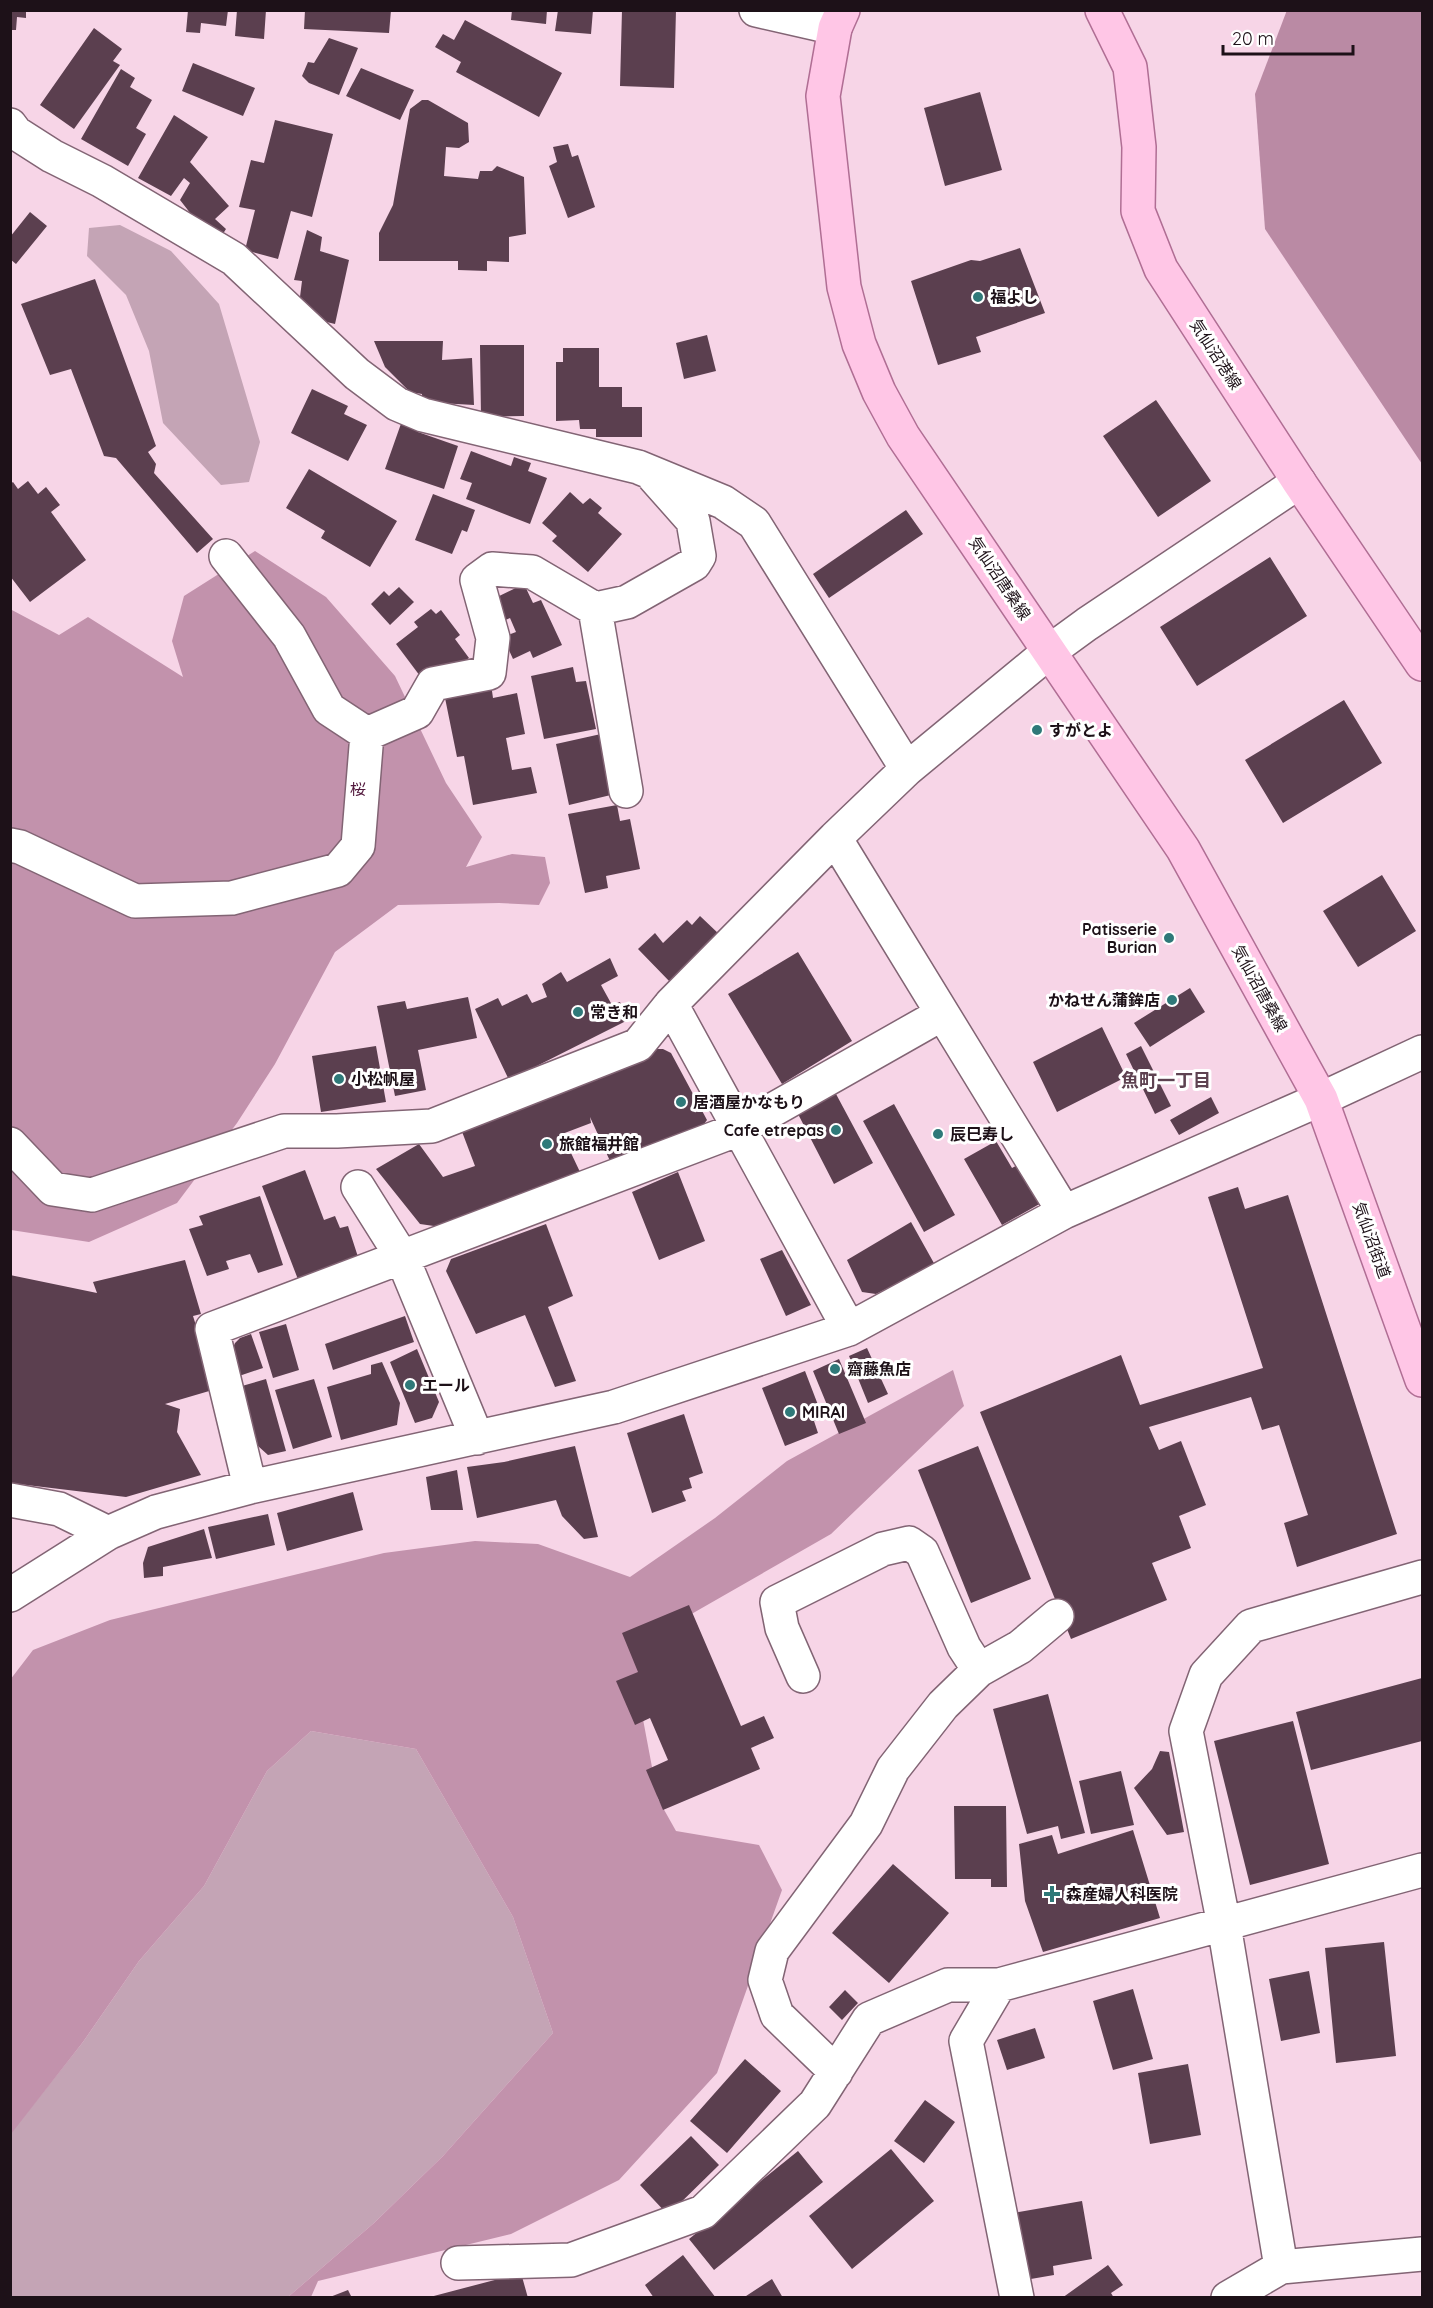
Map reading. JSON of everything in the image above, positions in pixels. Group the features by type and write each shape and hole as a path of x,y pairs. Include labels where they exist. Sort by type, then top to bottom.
{"main road":[{"name":"気仙沼港線","path":"1102,10 1130,67 1139,147 1138,211 1161,269 1299,482 1422,664"},
{"name":"気仙沼唐桑線","path":"839,19 823,96 844,287 859,344 879,392 903,436 1183,849 1321,1099"},
{"name":"気仙沼街道","path":"1321,1099 1422,1380"}],"street":[{"path":"756,10 839,19"},
{"path":"10,125 16,133 52,156 102,181 234,259 357,374 397,404 423,415 648,471 723,502 754,524 907,769"},
{"path":"367,734 417,712 434,684 489,673 493,638 477,580 492,569 532,572 595,609 627,602 694,564 699,556 693,521 648,471"},
{"path":"10,1144 53,1189 92,1195 284,1131 432,1126 638,1045 671,1004 835,838 907,769 1050,651 1299,482"},
{"path":"226,556 289,636 329,709 367,734"},
{"path":"595,609 626,790"},
{"path":"10,845 20,847 135,901 232,898 338,870 358,846 367,734"},
{"path":"835,838 1064,1212"},
{"path":"671,1004 849,1329"},
{"path":"250,1487 212,1329 739,1129 942,1014"},
{"path":"10,1595 108,1533 156,1512 250,1487 614,1407 849,1329 1064,1212 1422,1052"},
{"path":"358,1187 402,1257 477,1438"},
{"path":"10,1500 59,1509 108,1533"},
{"path":"803,1676 782,1628 777,1602 883,1549 909,1543 922,1552 964,1647 979,1670"},
{"path":"1281,2267 1224,1925 1186,1731 1206,1675 1251,1626 1422,1577"},
{"path":"836,2072 777,2015 765,1980 772,1951 866,1824 893,1768 943,1705 979,1670 1020,1647 1057,1616"},
{"path":"458,2263 571,2260 703,2212 815,2104 869,2019 948,1985 999,1985 1422,1870"},
{"path":"999,1985 966,2041 1017,2298"},
{"path":"1228,2298 1281,2267 1422,2254"}],"shaded area":[{"path":"1287,10 1422,11 1422,464 1265,229 1255,94"},
{"path":"120,225 171,251 219,304 260,442 249,482 221,485 163,423 149,351 126,295 87,256 89,228"},
{"path":"311,1731 416,1749 513,1917 553,2033 443,2156 374,2223 288,2297 11,2297 10,2134 83,2042 139,1961 204,1886 267,1771"}],"green space":[{"name":"桜","path":"255,551 326,597 395,676 446,783 482,837 466,867 512,854 545,857 550,883 539,905 499,903 398,905 335,952 275,1064 237,1123 177,1203 89,1242 11,1230 10,609 59,635 88,617 183,677 172,641 184,596"},
{"path":"953,1370 964,1406 831,1534 674,1624 639,1698 658,1799 676,1831 759,1845 782,1890 717,2073 619,2180 511,2234 318,2281 311,2297 288,2297 374,2223 443,2156 553,2033 513,1917 416,1749 311,1731 267,1771 204,1886 139,1961 83,2042 11,2134 10,1680 33,1650 110,1620 384,1553 475,1541 538,1544 630,1577 715,1518 787,1461"}],"building":[{"path":"10,10 26,10 26,18 17,17 16,30 10,30"},
{"path":"188,10 228,10 226,26 201,23 200,33 186,32"},
{"path":"237,10 266,10 264,39 235,36"},
{"path":"305,10 391,10 389,33 304,29"},
{"path":"512,10 547,10 546,24 511,20"},
{"path":"558,10 593,10 591,34 555,31"},
{"path":"622,10 676,10 674,88 620,86"},
{"path":"465,20 562,73 539,117 456,72 461,62 435,47 443,34 454,40"},
{"path":"94,28 122,49 113,61 120,65 74,129 40,105"},
{"path":"329,38 358,48 339,95 309,83 302,76 308,62 314,63"},
{"path":"193,63 255,88 243,116 182,91"},
{"path":"361,68 414,90 400,120 346,96"},
{"path":"121,69 135,78 130,87 152,100 136,128 146,134 128,166 81,139"},
{"path":"980,92 1002,170 945,186 924,108"},
{"path":"422,100 428,100 468,123 469,142 459,148 446,147 444,176 478,179 480,171 492,171 497,166 524,177 526,234 509,237 509,262 487,261 487,271 458,270 458,261 379,261 379,233 393,205 410,109"},
{"path":"174,115 208,137 190,162 229,206 215,219 226,229 219,240 198,223 180,200 190,183 184,178 171,196 138,178"},
{"path":"275,120 333,134 312,217 291,211 278,259 245,250 255,210 239,207 251,160 264,163"},
{"path":"568,144 572,157 578,155 595,207 568,218 549,166 557,162 553,147"},
{"path":"30,212 47,226 16,264 10,259 10,237"},
{"path":"307,230 322,237 320,251 349,260 335,324 306,317 299,305 302,281 294,280"},
{"name":"福よし","path":"1020,248 1045,313 976,337 981,352 938,365 911,281 971,260 980,261"},
{"path":"95,279 156,446 148,452 156,464 154,473 213,539 197,553 116,458 104,456 71,369 50,375 21,304"},
{"path":"707,335 716,371 684,379 676,343"},
{"path":"374,341 443,341 442,360 472,358 474,405 422,402 422,394 410,392 385,367"},
{"path":"480,345 524,345 524,416 481,417"},
{"path":"563,348 599,348 599,387 622,387 622,407 642,407 642,437 596,437 596,429 580,429 579,420 556,421 556,362 563,362"},
{"path":"312,389 348,406 344,414 367,425 348,461 291,433"},
{"path":"1156,400 1211,481 1158,517 1103,436"},
{"path":"403,418 420,424 418,432 458,446 444,489 385,469"},
{"path":"471,451 511,466 514,457 531,463 528,471 547,478 530,524 466,499 472,483 460,479"},
{"path":"309,469 397,521 370,567 321,538 325,531 286,508"},
{"path":"28,481 38,494 46,487 60,505 51,512 86,560 30,602 10,576 10,484 13,482 18,489"},
{"path":"570,492 583,504 590,498 602,508 598,513 622,534 588,572 552,541 557,536 542,523"},
{"path":"433,494 475,510 467,532 462,530 452,554 415,540"},
{"path":"906,510 923,534 829,598 813,574"},
{"path":"1270,557 1307,616 1197,686 1160,627"},
{"path":"524,584 533,603 541,600 562,645 533,658 530,651 513,659 503,637 516,632 510,618 501,622 491,600"},
{"path":"399,587 414,602 390,625 371,604 384,591 389,596"},
{"path":"431,609 436,614 441,610 460,635 455,639 469,658 449,672 444,664 423,680 396,644 418,627 414,622"},
{"path":"573,667 576,682 586,681 596,729 544,739 531,676"},
{"path":"491,684 493,698 517,693 525,734 506,738 512,770 531,767 537,793 473,805 464,756 457,757 444,693"},
{"path":"1344,700 1382,763 1283,823 1245,760"},
{"path":"610,732 615,794 569,805 556,744"},
{"path":"617,805 620,821 630,819 640,869 606,876 608,888 585,893 568,814"},
{"path":"1382,875 1416,931 1358,967 1323,911"},
{"path":"700,916 720,935 671,983 638,949 655,933 663,943 687,920 692,925"},
{"path":"798,952 852,1041 782,1084 728,994"},
{"path":"610,958 618,976 601,985 612,1005 620,1002 628,1020 509,1080 475,1009 498,998 502,1006 527,994 532,1003 547,997 542,984 561,972 567,982"},
{"path":"1190,988 1205,1012 1150,1047 1134,1023"},
{"path":"468,997 477,1038 418,1050 426,1090 395,1096 377,1006 405,1001 407,1009"},
{"path":"1102,1027 1126,1077 1057,1112 1033,1062"},
{"path":"376,1046 386,1102 321,1112 312,1056"},
{"path":"1141,1046 1171,1106 1155,1114 1126,1054"},
{"path":"655,1049 663,1049 671,1053 707,1120 701,1128 610,1161 590,1117 591,1123 562,1134 580,1172 441,1227 420,1224 376,1169 419,1144 443,1177 475,1166 461,1129"},
{"path":"836,1094 873,1163 834,1184 798,1114"},
{"path":"1211,1097 1219,1113 1179,1135 1170,1120"},
{"path":"894,1104 955,1215 924,1232 863,1121"},
{"path":"996,1141 1012,1168 1021,1163 1043,1202 1002,1225 964,1159"},
{"path":"305,1170 324,1220 335,1216 340,1228 348,1226 359,1260 299,1282 262,1186"},
{"path":"678,1172 705,1241 659,1260 632,1192"},
{"path":"1238,1187 1245,1209 1288,1195 1397,1534 1297,1567 1284,1523 1308,1515 1279,1425 1262,1430 1251,1397 1149,1427 1159,1450 1181,1441 1206,1505 1179,1516 1191,1548 1152,1563 1167,1600 1071,1639 980,1412 1121,1355 1140,1405 1263,1368 1208,1197"},
{"path":"260,1196 283,1265 258,1273 250,1254 226,1261 229,1269 207,1276 189,1229 203,1225 199,1216"},
{"path":"911,1222 935,1265 876,1294 862,1292 847,1260"},
{"path":"546,1224 573,1296 548,1307 576,1381 555,1387 525,1315 476,1334 446,1271 451,1259"},
{"path":"782,1250 811,1305 786,1316 760,1259"},
{"path":"185,1260 201,1314 193,1316 216,1389 165,1404 180,1409 177,1432 201,1475 126,1497 10,1483 10,1275 97,1293 93,1282"},
{"path":"405,1316 414,1342 333,1370 325,1344"},
{"path":"286,1324 299,1370 273,1378 259,1332"},
{"path":"251,1334 263,1368 239,1376 232,1350 240,1338"},
{"path":"867,1348 888,1394 868,1403 849,1356"},
{"path":"417,1349 439,1402 432,1418 415,1423 390,1362"},
{"path":"839,1359 866,1423 839,1434 813,1371"},
{"path":"382,1362 400,1403 397,1425 341,1440 327,1387 371,1374 371,1365"},
{"path":"805,1371 823,1418 814,1421 818,1433 785,1446 762,1388"},
{"path":"266,1379 286,1451 268,1455 258,1446 242,1386"},
{"path":"314,1379 332,1437 293,1449 275,1390"},
{"path":"684,1414 703,1473 689,1478 692,1488 682,1491 686,1501 652,1513 627,1433"},
{"path":"575,1446 598,1537 584,1539 562,1516 556,1500 477,1518 467,1467 504,1462"},
{"path":"978,1446 1031,1579 971,1603 918,1470"},
{"path":"457,1470 463,1510 431,1510 426,1477"},
{"path":"353,1492 363,1530 287,1551 277,1513"},
{"path":"268,1514 275,1545 216,1559 208,1527"},
{"path":"204,1529 212,1558 163,1567 163,1576 144,1578 143,1563 148,1547"},
{"path":"689,1605 741,1726 764,1716 774,1738 751,1748 760,1769 663,1810 646,1770 668,1760 650,1718 635,1725 616,1681 638,1672 622,1633"},
{"path":"1422,1678 1422,1741 1311,1770 1296,1712"},
{"path":"1048,1694 1085,1833 1061,1839 1058,1826 1027,1834 993,1709"},
{"path":"1293,1721 1329,1864 1250,1885 1214,1741"},
{"path":"1160,1751 1169,1752 1184,1832 1167,1835 1134,1788 1152,1769"},
{"path":"1121,1771 1134,1825 1091,1834 1079,1781"},
{"path":"954,1806 1006,1806 1007,1887 991,1887 991,1879 955,1879"},
{"path":"1133,1830 1160,1918 1043,1952 1025,1901 1019,1844 1052,1835 1058,1854"},
{"path":"893,1864 949,1913 889,1983 832,1933"},
{"path":"1384,1942 1396,2056 1336,2063 1325,1948"},
{"path":"1309,1971 1320,2033 1281,2041 1269,1979"},
{"path":"1133,1989 1153,2059 1113,2070 1093,2001"},
{"path":"845,1990 858,2003 842,2020 829,2007"},
{"path":"1035,2028 1045,2058 1007,2070 997,2040"},
{"path":"745,2059 781,2091 727,2153 690,2121"},
{"path":"1188,2064 1201,2135 1150,2144 1138,2073"},
{"path":"925,2100 955,2122 924,2163 894,2141"},
{"path":"691,2136 719,2165 668,2215 640,2185"},
{"path":"891,2149 934,2201 852,2269 809,2216"},
{"path":"798,2151 823,2182 714,2270 689,2239"},
{"path":"1082,2201 1092,2259 1053,2266 1054,2275 1025,2280 1013,2213"},
{"path":"683,2255 716,2298 654,2298 645,2285"},
{"path":"1108,2265 1123,2285 1111,2293 1114,2298 1062,2298"},
{"path":"521,2273 528,2298 430,2298 430,2297"},
{"path":"772,2279 783,2298 743,2298"},
{"path":"348,2290 352,2298 330,2298 330,2297"}],"place":[{"name":"福よし","path":"978,297"},
{"name":"すがとよ","path":"1037,730"},
{"name":"Patisserie Burian","path":"1169,938"},
{"name":"かねせん蒲鉾店","path":"1172,1000"},
{"name":"常き和","path":"578,1012"},
{"name":"小松帆屋","path":"339,1079"},
{"name":"居酒屋かなもり","path":"681,1102"},
{"name":"Cafe etrepas","path":"836,1130"},
{"name":"辰巳寿し","path":"938,1134"},
{"name":"旅館福井館","path":"547,1144"},
{"name":"齋藤魚店","path":"835,1369"},
{"name":"エール","path":"410,1385"},
{"name":"MIRAI","path":"790,1412"},
{"name":"森産婦人科医院","path":"1052,1894"}],"district":[{"name":"魚町一丁目","path":"1166,1081"}]}
